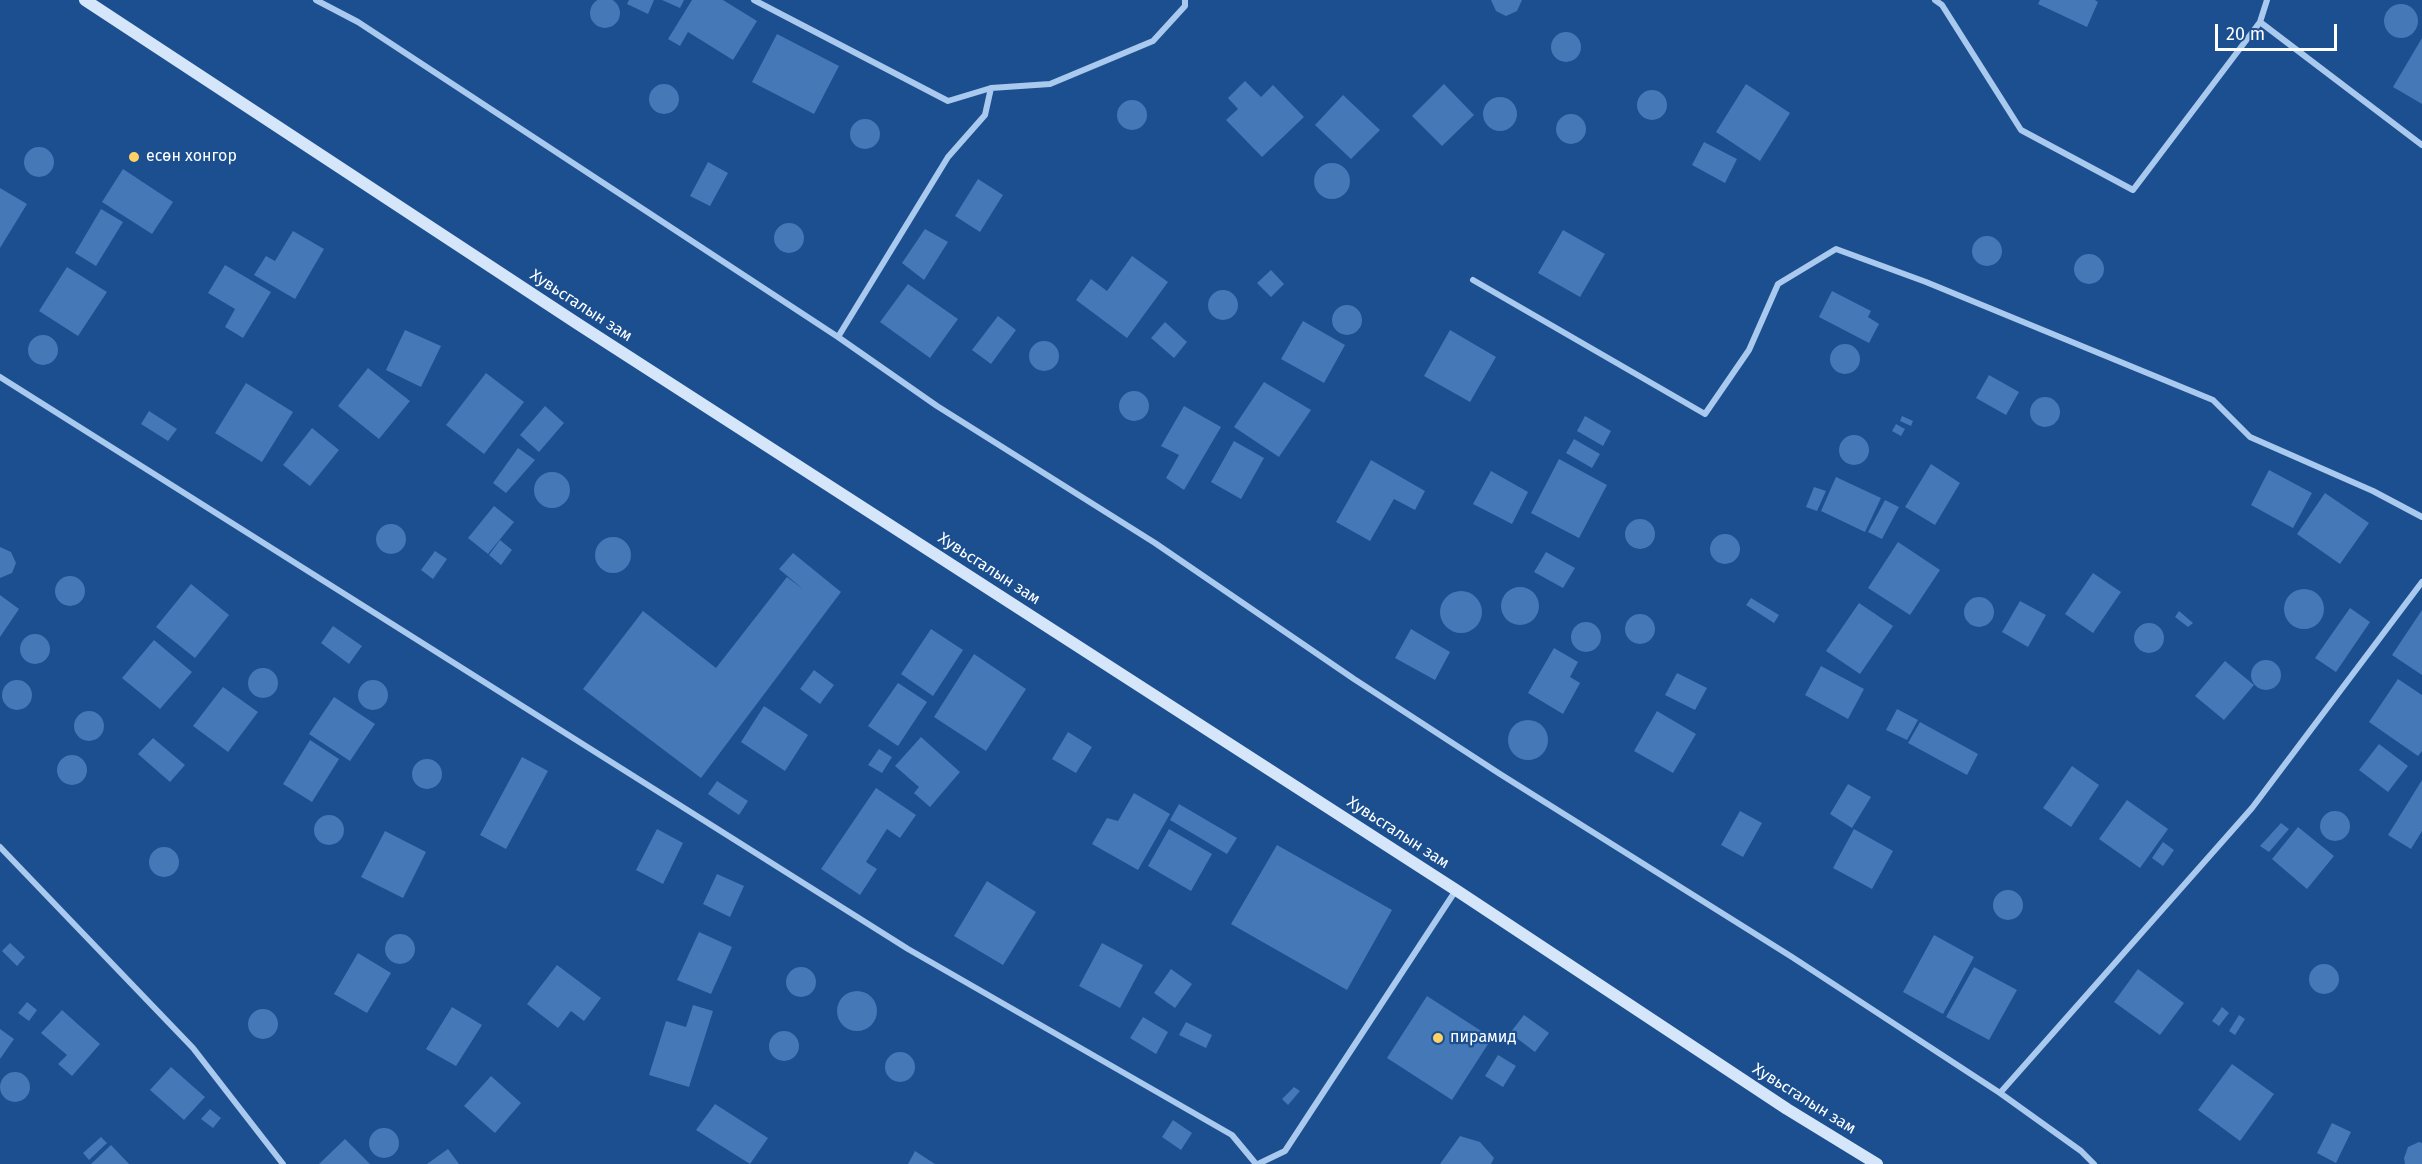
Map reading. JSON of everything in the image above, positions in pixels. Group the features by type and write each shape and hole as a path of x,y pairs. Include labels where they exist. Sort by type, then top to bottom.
{"main road":[{"name":"Хувьсгалын зам","path":"85,0 569,318 1456,890 1787,1109 1876,1164"}],"street":[{"path":"316,0 358,22 838,337 937,406 1155,543 1480,762 1792,957 2000,1093 2081,1151 2094,1164"},
{"path":"754,0 948,101 991,88 1050,84 1153,41 1185,6 1185,0"},
{"path":"1935,0 1942,5 2021,130 2133,189 2260,22 2267,0"},
{"path":"2260,22 2422,145"},
{"path":"838,337 948,157 985,115 991,88"},
{"path":"1473,280 1705,414 1749,350 1778,285 1836,249 1926,282 2213,400 2250,437 2373,491 2422,517"},
{"path":"0,377 908,949 1232,1135 1257,1164 1285,1151 1456,890"},
{"path":"2000,1093 2252,808 2422,582"},
{"path":"0,847 193,1048 283,1164"}],"building":[{"path":"605,-2 611,-1 619,7 619,19 611,27 605,28 599,27 591,19 590,13 591,7 599,-1"},
{"path":"629,0 654,0 648,14 627,4"},
{"path":"662,0 684,0 680,8"},
{"path":"692,0 723,0 757,21 733,60 688,32 680,46 668,39"},
{"path":"1491,0 1522,0 1517,11 1506,16 1496,11"},
{"path":"2040,0 2095,0 2098,2 2087,27 2038,4"},
{"path":"2401,4 2413,9 2418,21 2413,33 2401,38 2389,33 2384,21 2389,9"},
{"path":"1566,32 1577,36 1581,47 1577,58 1566,62 1555,58 1551,47 1555,36"},
{"path":"777,34 839,66 814,114 752,82"},
{"path":"2422,38 2422,104 2393,87"},
{"path":"1245,81 1261,97 1273,85 1304,117 1262,157 1226,120 1238,109 1228,98"},
{"path":"664,84 675,88 679,99 675,110 664,114 653,110 649,99 653,88"},
{"path":"1444,84 1474,115 1442,146 1412,116"},
{"path":"1746,84 1790,113 1760,161 1716,132"},
{"path":"1652,90 1663,94 1667,105 1663,116 1652,120 1641,116 1637,105 1641,94"},
{"path":"1343,95 1380,130 1351,159 1315,125"},
{"path":"1500,97 1512,102 1517,114 1512,126 1500,131 1488,126 1483,114 1488,102"},
{"path":"1132,100 1143,104 1147,115 1143,126 1132,130 1121,126 1117,115 1121,104"},
{"path":"1571,114 1582,118 1586,129 1582,140 1571,144 1560,140 1556,129 1560,118"},
{"path":"865,119 876,123 880,134 876,145 865,149 854,145 850,134 854,123"},
{"path":"1704,142 1737,159 1725,183 1692,165"},
{"path":"39,147 50,151 54,162 50,173 39,177 28,173 24,162 28,151"},
{"path":"708,162 728,173 710,206 690,196"},
{"path":"1332,163 1344,169 1350,181 1344,193 1332,199 1320,193 1314,181 1320,169"},
{"path":"123,169 173,202 152,234 102,202"},
{"path":"978,179 1003,195 980,232 955,216"},
{"path":"0,188 27,204 0,248"},
{"path":"101,209 123,222 96,266 75,253"},
{"path":"789,223 800,227 804,238 800,249 789,253 778,249 774,238 778,227"},
{"path":"925,229 948,242 924,280 902,263"},
{"path":"1563,230 1605,254 1580,297 1538,273"},
{"path":"293,231 324,249 295,299 254,275 266,256 275,261"},
{"path":"1987,236 1998,240 2002,251 1998,262 1987,266 1976,262 1972,251 1976,240"},
{"path":"2089,254 2100,258 2104,269 2100,280 2089,284 2078,280 2074,269 2078,258"},
{"path":"1132,256 1168,282 1127,338 1076,300 1091,279 1107,291"},
{"path":"225,265 271,292 243,338 225,327 235,309 208,293"},
{"path":"67,267 107,292 78,336 39,311"},
{"path":"1271,270 1284,284 1271,297 1257,283"},
{"path":"908,284 958,319 930,358 880,322"},
{"path":"1223,290 1234,294 1238,305 1234,316 1223,320 1212,316 1208,305 1212,294"},
{"path":"1832,291 1871,311 1868,317 1879,324 1869,343 1819,317"},
{"path":"1347,305 1358,309 1362,320 1358,331 1347,335 1336,331 1332,320 1336,309"},
{"path":"998,316 1016,330 991,364 972,350"},
{"path":"1303,321 1345,345 1324,383 1281,359"},
{"path":"1165,322 1187,342 1174,358 1151,338"},
{"path":"405,330 441,346 421,387 386,370"},
{"path":"1450,330 1496,357 1470,402 1424,376"},
{"path":"43,335 54,339 58,350 54,361 43,365 32,361 28,350 32,339"},
{"path":"1044,341 1055,345 1059,356 1055,367 1044,371 1033,367 1029,356 1033,345"},
{"path":"1845,344 1856,348 1860,359 1856,370 1845,374 1834,370 1830,359 1834,348"},
{"path":"368,368 410,401 379,439 338,406"},
{"path":"486,373 524,402 484,454 446,425"},
{"path":"1989,375 2019,392 2006,415 1976,398"},
{"path":"1264,382 1311,410 1279,457 1234,427"},
{"path":"246,383 293,412 262,462 215,433"},
{"path":"1134,391 1145,395 1149,406 1145,417 1134,421 1123,417 1119,406 1123,395"},
{"path":"2045,397 2056,401 2060,412 2056,423 2045,427 2034,423 2030,412 2034,401"},
{"path":"545,406 564,423 539,452 520,435"},
{"path":"1184,406 1221,427 1184,490 1166,478 1179,455 1161,446"},
{"path":"149,411 177,429 168,441 141,424"},
{"path":"1585,416 1611,431 1603,446 1577,431"},
{"path":"1902,416 1913,421 1911,426 1900,421"},
{"path":"1896,424 1905,429 1901,436 1892,431"},
{"path":"312,428 339,450 310,486 283,465"},
{"path":"1854,435 1865,439 1869,450 1865,461 1854,465 1843,461 1839,450 1843,439"},
{"path":"1574,439 1600,454 1592,468 1566,453"},
{"path":"1234,441 1264,458 1241,499 1211,482"},
{"path":"518,448 535,460 506,493 493,483"},
{"path":"1559,459 1607,485 1579,538 1531,513"},
{"path":"1371,460 1425,491 1415,510 1394,499 1370,541 1336,522"},
{"path":"1931,464 1960,483 1935,525 1905,507"},
{"path":"2269,470 2312,493 2293,528 2251,505"},
{"path":"1491,471 1528,492 1512,524 1473,504"},
{"path":"552,472 565,477 570,490 565,503 552,508 539,503 534,490 539,477"},
{"path":"1836,477 1881,498 1865,532 1821,511"},
{"path":"1814,487 1826,491 1817,511 1806,507"},
{"path":"2325,493 2369,523 2340,564 2297,534"},
{"path":"1885,500 1899,507 1882,539 1868,532"},
{"path":"494,506 514,522 488,554 468,538"},
{"path":"1640,519 1651,523 1655,534 1651,545 1640,549 1629,545 1625,534 1629,523"},
{"path":"391,524 402,528 406,539 402,550 391,554 380,550 376,539 380,528"},
{"path":"1725,534 1736,538 1740,549 1736,560 1725,564 1714,560 1710,549 1714,538"},
{"path":"613,537 626,542 631,555 626,568 613,573 600,568 595,555 600,542"},
{"path":"500,540 512,550 501,565 489,555"},
{"path":"1898,542 1940,570 1910,615 1868,588"},
{"path":"0,547 11,552 16,563 12,573 0,578"},
{"path":"435,551 447,559 433,579 421,570"},
{"path":"1546,552 1575,568 1563,588 1534,572"},
{"path":"793,553 841,592 701,778 583,689 643,611 716,668 787,577 804,590 779,569"},
{"path":"2093,573 2121,592 2093,633 2065,614"},
{"path":"70,576 81,580 85,591 81,602 70,606 59,602 55,591 59,580"},
{"path":"191,584 229,615 195,658 156,627"},
{"path":"1520,587 1533,593 1539,606 1533,619 1520,625 1507,619 1501,606 1507,593"},
{"path":"2304,589 2312,590 2318,595 2323,601 2323,617 2318,623 2312,628 2304,629 2296,628 2290,623 2285,617 2284,609 2285,601 2290,595 2296,590"},
{"path":"1461,591 1476,597 1482,612 1476,627 1461,633 1446,627 1440,612 1446,597"},
{"path":"0,595 19,609 0,637"},
{"path":"1979,597 1990,601 1994,612 1990,623 1979,627 1968,623 1964,612 1968,601"},
{"path":"1751,598 1779,615 1774,623 1746,605"},
{"path":"2020,601 2046,615 2028,647 2002,632"},
{"path":"1859,603 1893,626 1860,674 1826,651"},
{"path":"2350,608 2370,622 2336,672 2315,658"},
{"path":"2422,610 2422,675 2392,655"},
{"path":"2179,611 2193,623 2188,627 2175,617"},
{"path":"1640,614 1651,618 1655,629 1651,640 1640,644 1629,640 1625,629 1629,618"},
{"path":"1586,622 1597,626 1601,637 1597,648 1586,652 1575,648 1571,637 1575,626"},
{"path":"2149,623 2160,627 2164,638 2160,649 2149,653 2138,649 2134,638 2138,627"},
{"path":"333,626 362,646 349,664 321,643"},
{"path":"931,629 963,650 933,696 901,674"},
{"path":"1411,629 1450,652 1435,680 1395,658"},
{"path":"35,634 46,638 50,649 46,660 35,664 24,660 20,649 24,638"},
{"path":"154,640 192,672 160,709 122,678"},
{"path":"1554,648 1578,662 1570,677 1580,683 1563,714 1528,693"},
{"path":"974,654 1026,689 986,751 934,717"},
{"path":"2266,660 2277,664 2281,675 2277,686 2266,690 2255,686 2251,675 2255,664"},
{"path":"2225,661 2254,685 2224,720 2195,696"},
{"path":"1821,666 1864,689 1848,719 1805,695"},
{"path":"263,668 274,672 278,683 274,694 263,698 252,694 248,683 252,672"},
{"path":"814,670 834,685 820,704 800,689"},
{"path":"1677,673 1707,688 1695,710 1665,695"},
{"path":"2398,679 2422,695 2422,751 2418,756 2369,722"},
{"path":"17,680 28,684 32,695 28,706 17,710 6,706 2,695 6,684"},
{"path":"373,680 384,684 388,695 384,706 373,710 362,706 358,695 362,684"},
{"path":"898,683 927,702 898,746 868,726"},
{"path":"223,687 258,712 228,752 193,726"},
{"path":"334,697 375,724 350,761 309,734"},
{"path":"764,706 808,735 785,771 741,742"},
{"path":"1897,709 1918,720 1907,740 1886,730"},
{"path":"89,711 100,715 104,726 100,737 89,741 78,737 74,726 78,715"},
{"path":"1657,711 1696,734 1673,773 1634,751"},
{"path":"1528,720 1542,726 1548,740 1542,754 1528,760 1514,754 1508,740 1514,726"},
{"path":"1920,722 1978,754 1967,775 1908,743"},
{"path":"1068,732 1092,747 1076,773 1052,759"},
{"path":"921,737 960,772 930,807 914,793 919,787 895,766"},
{"path":"153,738 185,765 170,782 138,754"},
{"path":"310,740 339,759 312,802 283,784"},
{"path":"2379,744 2408,766 2388,792 2359,770"},
{"path":"879,749 892,757 882,773 868,765"},
{"path":"72,755 83,759 87,770 83,781 72,785 61,781 57,770 61,759"},
{"path":"522,757 548,771 506,849 480,835"},
{"path":"427,759 438,763 442,774 438,785 427,789 416,785 412,774 416,763"},
{"path":"2072,766 2099,785 2071,827 2043,808"},
{"path":"2422,780 2422,831 2411,849 2388,835"},
{"path":"717,781 748,801 739,815 708,794"},
{"path":"1848,784 1871,797 1852,828 1830,814"},
{"path":"876,788 916,815 900,838 887,829 866,862 877,869 860,895 821,869"},
{"path":"1134,793 1170,814 1138,870 1092,844 1107,818 1118,821"},
{"path":"2127,800 2168,829 2140,868 2099,839"},
{"path":"1179,804 1237,838 1227,854 1170,820"},
{"path":"1740,811 1762,823 1743,857 1721,845"},
{"path":"2335,811 2346,815 2350,826 2346,837 2335,841 2324,837 2320,826 2324,815"},
{"path":"329,815 340,819 344,830 340,841 329,845 318,841 314,830 318,819"},
{"path":"2281,823 2289,829 2269,852 2260,846"},
{"path":"2298,827 2334,856 2307,889 2272,859"},
{"path":"657,829 683,843 663,884 636,870"},
{"path":"1169,829 1212,854 1191,891 1148,866"},
{"path":"1854,829 1893,851 1872,889 1833,868"},
{"path":"385,831 426,852 403,898 361,877"},
{"path":"2163,842 2174,850 2163,866 2152,858"},
{"path":"1277,845 1392,910 1347,990 1231,924"},
{"path":"164,847 175,851 179,862 175,873 164,877 153,873 149,862 153,851"},
{"path":"717,874 744,886 730,917 703,904"},
{"path":"987,881 1036,912 1003,965 954,936"},
{"path":"2008,890 2019,894 2023,905 2019,916 2008,920 1997,916 1993,905 1997,894"},
{"path":"699,932 732,947 711,994 677,980"},
{"path":"400,934 411,938 415,949 411,960 400,964 389,960 385,949 389,938"},
{"path":"1934,935 1974,957 1943,1014 1903,992"},
{"path":"10,943 25,957 17,966 2,951"},
{"path":"1102,943 1143,965 1120,1008 1079,986"},
{"path":"358,953 391,973 367,1013 334,994"},
{"path":"2324,964 2335,968 2339,979 2335,990 2324,994 2313,990 2309,979 2313,968"},
{"path":"557,965 601,998 584,1021 571,1011 558,1028 527,1004"},
{"path":"801,967 812,971 816,982 812,993 801,997 790,993 786,982 790,971"},
{"path":"1974,967 2017,990 1989,1040 1946,1017"},
{"path":"1171,969 1192,984 1175,1008 1154,993"},
{"path":"2138,969 2184,1003 2160,1035 2114,1002"},
{"path":"857,991 865,992 871,997 876,1003 876,1019 871,1025 865,1030 857,1031 849,1030 843,1025 838,1019 837,1011 838,1003 843,997 849,992"},
{"path":"1427,996 1492,1038 1452,1100 1387,1058"},
{"path":"27,1002 37,1010 29,1021 18,1013"},
{"path":"693,1005 713,1011 689,1087 649,1075 666,1021 686,1027"},
{"path":"452,1007 482,1025 456,1066 426,1049"},
{"path":"2222,1007 2229,1013 2219,1026 2212,1021"},
{"path":"263,1009 274,1013 278,1024 274,1035 263,1039 252,1035 248,1024 252,1013"},
{"path":"62,1010 100,1044 72,1076 58,1064 67,1055 41,1033"},
{"path":"1524,1015 1549,1033 1535,1052 1510,1033"},
{"path":"2239,1015 2245,1019 2235,1035 2229,1031"},
{"path":"1143,1017 1168,1032 1156,1054 1130,1038"},
{"path":"1186,1022 1212,1035 1206,1048 1179,1035"},
{"path":"0,1029 14,1039 0,1059"},
{"path":"784,1031 795,1035 799,1046 795,1057 784,1061 773,1057 769,1046 773,1035"},
{"path":"900,1052 911,1056 915,1067 911,1078 900,1082 889,1078 885,1067 889,1056"},
{"path":"1498,1055 1516,1066 1503,1087 1485,1076"},
{"path":"2232,1064 2274,1094 2240,1141 2198,1110"},
{"path":"171,1067 205,1097 184,1120 150,1090"},
{"path":"15,1072 26,1076 30,1087 26,1098 15,1102 4,1098 0,1087 4,1076"},
{"path":"491,1076 521,1103 495,1133 464,1106"},
{"path":"1294,1087 1300,1091 1288,1105 1282,1099"},
{"path":"715,1104 768,1138 750,1164 696,1130"},
{"path":"210,1109 221,1118 213,1128 201,1119"},
{"path":"1173,1120 1192,1133 1181,1150 1162,1137"},
{"path":"2332,1123 2351,1132 2336,1163 2317,1153"},
{"path":"384,1128 395,1132 399,1143 395,1154 384,1158 373,1154 369,1143 373,1132"},
{"path":"1460,1136 1480,1142 1494,1158 1491,1164 1440,1164"},
{"path":"101,1137 107,1143 89,1160 83,1153"},
{"path":"345,1139 370,1164 319,1164"},
{"path":"2422,1143 2422,1164 2405,1164 2404,1158 2408,1147"},
{"path":"111,1145 129,1164 91,1164"},
{"path":"448,1149 459,1164 427,1164"},
{"path":"915,1151 935,1164 908,1164"}],"place":[{"name":"есөн хонгор","path":"134,157"},
{"name":"пирамид","path":"1438,1038"}]}
